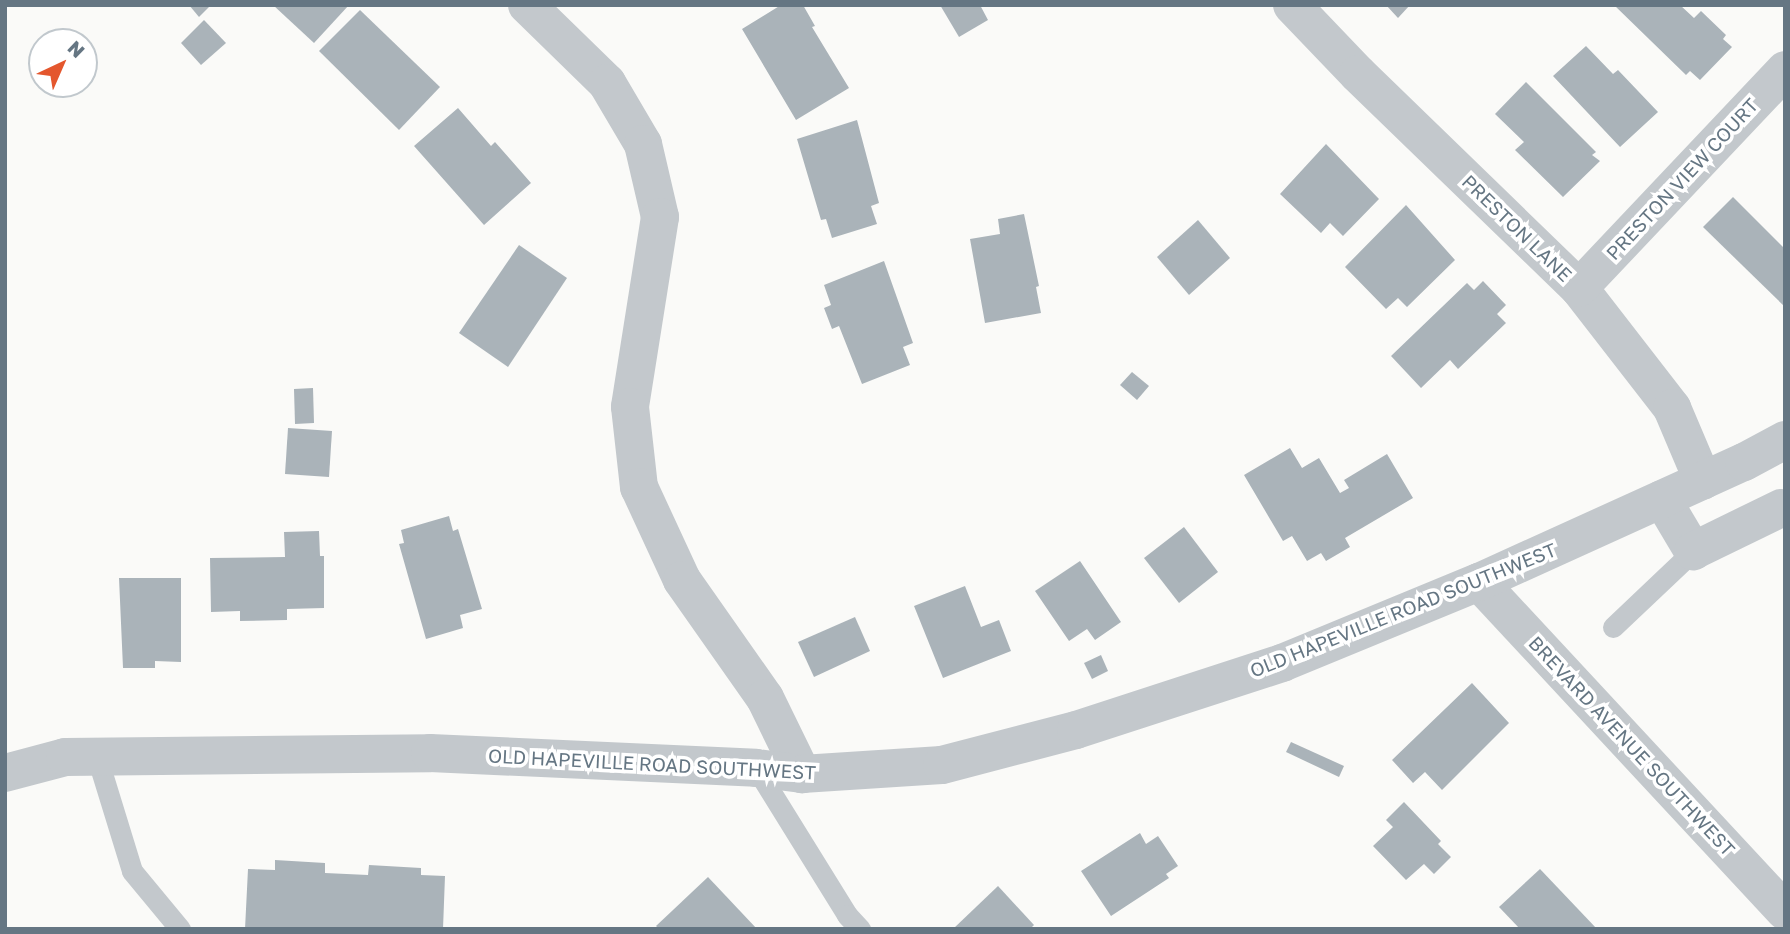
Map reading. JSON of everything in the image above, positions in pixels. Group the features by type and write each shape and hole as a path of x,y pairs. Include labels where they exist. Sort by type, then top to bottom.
{"street":[{"path":"527,5 607,82 643,144 660,217 630,407 639,487 682,580 765,698 802,774"},
{"name":"PRESTON LANE","path":"1292,5 1358,74 1580,288 1672,408 1703,481"},
{"name":"PRESTON VIEW COURT","path":"1580,288 1785,69"},
{"name":"OLD HAPEVILLE ROAD SOUTHWEST","path":"5,773 65,757 430,752 756,768 802,774 942,765 1076,730 1282,663 1479,582 1703,481 1785,440"},
{"path":"1662,499 1693,551 1781,508"},
{"name":"BREVARD AVENUE SOUTHWEST","path":"1479,582 1785,911"}],"lane":[{"path":"1613,627 1693,551"},
{"path":"96,757 132,871 180,929"},
{"path":"756,768 847,915 860,929"}],"building":[{"path":"189,5 211,5 199,17"},
{"path":"273,5 349,5 314,43"},
{"path":"781,5 803,5 815,26 812,27 849,88 796,120 742,29"},
{"path":"940,5 980,5 988,20 959,37"},
{"path":"1386,5 1410,5 1398,18"},
{"path":"1614,5 1680,5 1694,18 1701,11 1726,35 1723,39 1732,47 1700,80 1690,71 1686,75"},
{"path":"360,10 440,87 399,130 319,51"},
{"path":"204,20 226,43 201,65 181,43"},
{"path":"1586,46 1613,74 1618,70 1658,112 1620,147 1553,76"},
{"path":"1526,82 1596,152 1592,155 1600,161 1563,197 1515,150 1524,142 1495,114"},
{"path":"458,108 491,146 495,142 531,183 484,225 414,146"},
{"path":"857,120 879,203 871,206 877,224 832,238 826,219 821,220 797,139"},
{"path":"1326,144 1379,199 1343,236 1330,223 1321,233 1280,194"},
{"path":"1733,197 1785,249 1785,307 1703,227"},
{"path":"1406,205 1455,260 1407,307 1398,298 1386,309 1345,267"},
{"path":"1024,214 1039,286 1036,287 1041,313 985,323 970,239 1000,234 998,219"},
{"path":"1198,220 1230,258 1189,295 1157,257"},
{"path":"519,245 567,278 508,367 459,333"},
{"path":"884,261 913,343 903,347 910,365 862,384 839,326 832,329 824,308 831,305 824,285"},
{"path":"1483,281 1506,305 1497,314 1506,323 1458,369 1450,360 1421,388 1391,356 1467,283 1474,290"},
{"path":"1132,372 1149,386 1137,400 1120,385"},
{"path":"313,388 314,423 295,424 294,389"},
{"path":"288,428 332,431 329,477 285,474"},
{"path":"1290,448 1302,468 1319,458 1340,493 1349,488 1344,480 1387,454 1413,498 1345,538 1350,547 1326,561 1321,553 1307,561 1292,536 1283,541 1244,475"},
{"path":"449,516 453,531 458,529 482,609 460,615 463,628 426,639 399,544 404,543 401,530"},
{"path":"1184,527 1218,572 1179,603 1144,558"},
{"path":"319,531 320,556 324,556 324,608 287,609 287,620 240,621 240,611 211,612 210,558 285,557 284,532"},
{"path":"1080,561 1121,622 1095,640 1087,629 1069,641 1035,591"},
{"path":"119,578 181,578 181,662 155,661 155,668 123,668"},
{"path":"965,586 981,627 999,620 1011,651 943,678 914,606"},
{"path":"855,617 870,651 814,677 798,642"},
{"path":"1101,655 1108,671 1092,679 1084,663"},
{"path":"1472,683 1509,723 1442,790 1425,772 1413,783 1392,760"},
{"path":"1291,742 1344,766 1339,777 1286,752"},
{"path":"1404,802 1441,841 1438,844 1451,857 1434,874 1424,864 1406,880 1373,846 1393,827 1386,820"},
{"path":"1140,833 1146,844 1158,836 1178,866 1166,874 1169,878 1111,916 1081,871"},
{"path":"275,860 325,863 325,873 368,875 369,865 421,868 421,875 445,876 443,929 245,929 248,869 275,870"},
{"path":"1540,869 1597,929 1520,929 1499,907"},
{"path":"708,877 757,929 659,929 656,926"},
{"path":"998,886 1034,925 1030,929 953,929"}]}
